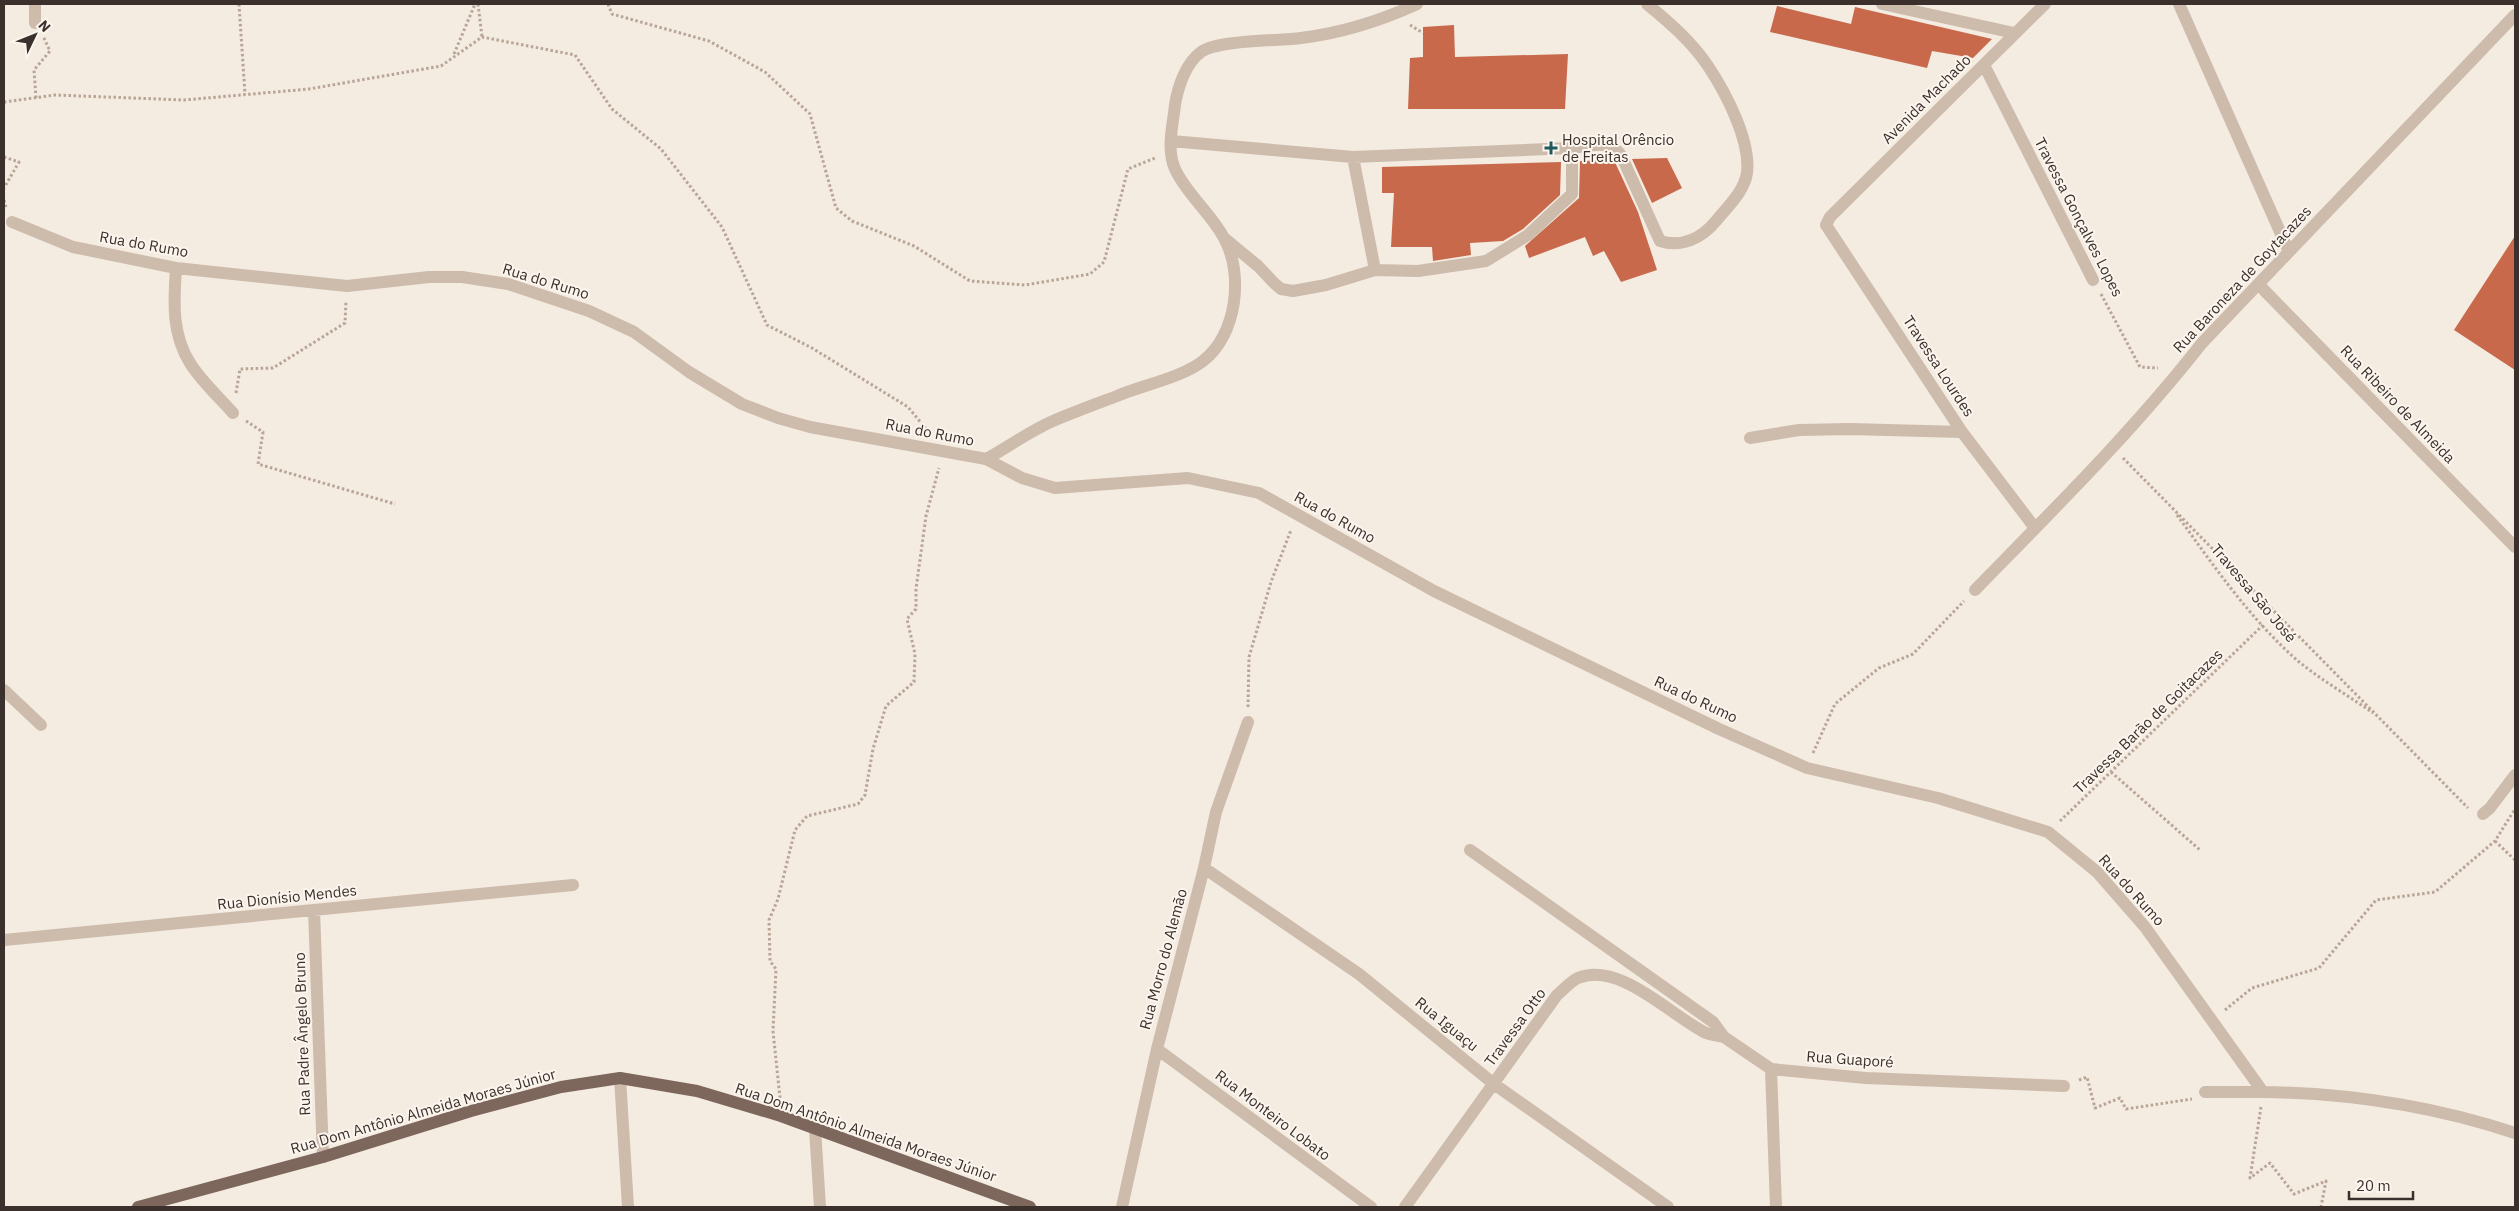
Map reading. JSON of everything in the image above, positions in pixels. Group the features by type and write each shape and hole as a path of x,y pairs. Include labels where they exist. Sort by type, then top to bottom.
{"main road":[{"name":"Rua Dom Antônio Almeida Moraes Júnior","path":"138,1207 323,1158 471,1111 562,1087 620,1078 696,1091 781,1116 1030,1207"}],"street":[{"path":"35,4 35,23"},
{"path":"1417,4 1392,15 1339,32 1301,38 1218,46 1202,51 1187,67 1176,98 1171,146 1175,168 1224,238 1258,266 1274,283 1293,291 1326,285 1375,270 1418,271 1486,261 1510,248 1528,235 1572,194 1572,148"},
{"path":"1171,146 1353,157 1572,148 1608,144 1616,148 1621,155 1655,234 1660,241 1677,245 1694,240 1710,228 1738,196 1747,174 1746,148 1735,118 1708,66 1675,27 1647,4"},
{"path":"1882,4 2014,33"},
{"name":"Avenida Machado","path":"1830,217 2044,4"},
{"path":"2179,4 2289,252"},
{"name":"Rua Baroneza de Goytacazes","path":"1975,590 2168,387 2202,343 2515,15"},
{"name":"Travessa Gonçalves Lopes","path":"1984,65 2093,280"},
{"path":"1353,157 1375,270"},
{"name":"Travessa Lourdes","path":"1830,217 1826,225 1962,432 2035,528"},
{"name":"Rua do Rumo","path":"12,222 73,247 176,268 347,286 429,277 462,277 508,284 589,311 634,332 689,372 742,404 778,418 810,427 986,459 1022,478 1055,488 1188,478 1259,493 1434,591 1719,729 1807,768 1938,798 2048,832 2097,872 2145,927 2263,1092"},
{"path":"986,459 1052,422 1175,375 1202,361 1217,347 1228,324 1233,306 1234,278 1231,258 1224,238"},
{"path":"176,268 173,306 178,336 190,362 233,413"},
{"name":"Rua Ribeiro de Almeida","path":"2258,284 2515,547"},
{"path":"1750,438 1799,430 1850,429 1962,432"},
{"path":"4,690 41,725"},
{"name":"Rua Morro do Alemão","path":"1122,1207 1157,1048 1204,868 1216,812 1248,722"},
{"path":"2483,814 2490,808 2515,775"},
{"name":"Rua Guaporé","path":"1470,850 1713,1022 1724,1037 1771,1069 1866,1078 2064,1086"},
{"name":"Rua Iguaçu","path":"1204,868 1359,974 1494,1084 1668,1207"},
{"name":"Rua Dionísio Mendes","path":"4,940 573,885"},
{"name":"Rua Padre Ângelo Bruno","path":"314,910 323,1158"},
{"name":"Travessa Otto","path":"1405,1207 1557,995 1577,978 1596,975 1614,978 1635,987 1707,1033 1724,1037"},
{"name":"Rua Monteiro Lobato","path":"1157,1048 1371,1207"},
{"path":"1771,1069 1776,1207"},
{"path":"620,1078 628,1207"},
{"path":"2205,1092 2313,1093 2387,1100 2473,1119 2515,1133"},
{"path":"815,1128 820,1207"}],"path":[{"path":"239,4 245,94"},
{"path":"454,55 476,4"},
{"path":"476,4 482,37"},
{"path":"608,4 612,14 709,41 765,72 810,114 836,208 852,221 914,246 970,281 1025,285 1090,274 1104,262 1128,169 1171,146"},
{"path":"35,23 50,51 34,70 36,98"},
{"path":"4,102 55,95 184,100 309,89 441,66 482,37 575,54 612,109 661,149 722,227 767,325 812,348 908,407 944,451 926,516 916,588 916,609 907,619 916,654 914,682 886,706 873,749 865,795 858,804 807,816 795,830 778,899 769,920 770,961 776,969 773,1031 781,1116"},
{"path":"4,157 19,162 4,188"},
{"name":"Travessa Gonçalves Lopes","path":"2093,280 2140,367 2157,369"},
{"path":"347,286 345,323 273,368 240,369 233,413 263,432 258,464 395,504"},
{"name":"Travessa São José","path":"2112,447 2474,814 2483,814"},
{"name":"Travessa São José","path":"2171,506 2226,582 2263,625 2299,661 2381,718"},
{"path":"1248,722 1249,657 1271,582 1297,514"},
{"path":"1807,768 1835,704 1879,668 1913,654 1947,622 1975,590"},
{"name":"Travessa Barão de Goitacazes","path":"2048,832 2263,625"},
{"path":"2111,772 2200,850"},
{"path":"2212,1020 2252,988 2319,968 2376,900 2435,892 2495,841 2515,809"},
{"path":"2495,841 2515,860"},
{"path":"2064,1086 2087,1077 2095,1108 2120,1098 2126,1109 2192,1099 2205,1092"},
{"path":"2263,1092 2250,1178 2270,1164 2294,1194 2326,1182 2321,1207"}],"building":[{"path":"1777,6 1851,24 1855,7 1992,39 1973,58 1932,51 1927,68 1770,32"},
{"path":"1454,25 1455,57 1568,54 1565,109 1408,109 1410,58 1423,57 1423,27"},
{"path":"1667,158 1682,188 1652,203 1632,159"},
{"path":"1614,160 1638,212 1657,270 1621,282 1604,251 1593,256 1585,237 1529,258 1525,246 1579,198 1580,161"},
{"path":"1561,162 1560,195 1523,229 1503,241 1470,243 1471,255 1433,261 1432,247 1391,247 1394,193 1382,193 1382,167"},
{"path":"2515,236 2515,370 2454,330"}],"place":[{"name":"Hospital Orêncio de Freitas","path":"1551,148"}]}
